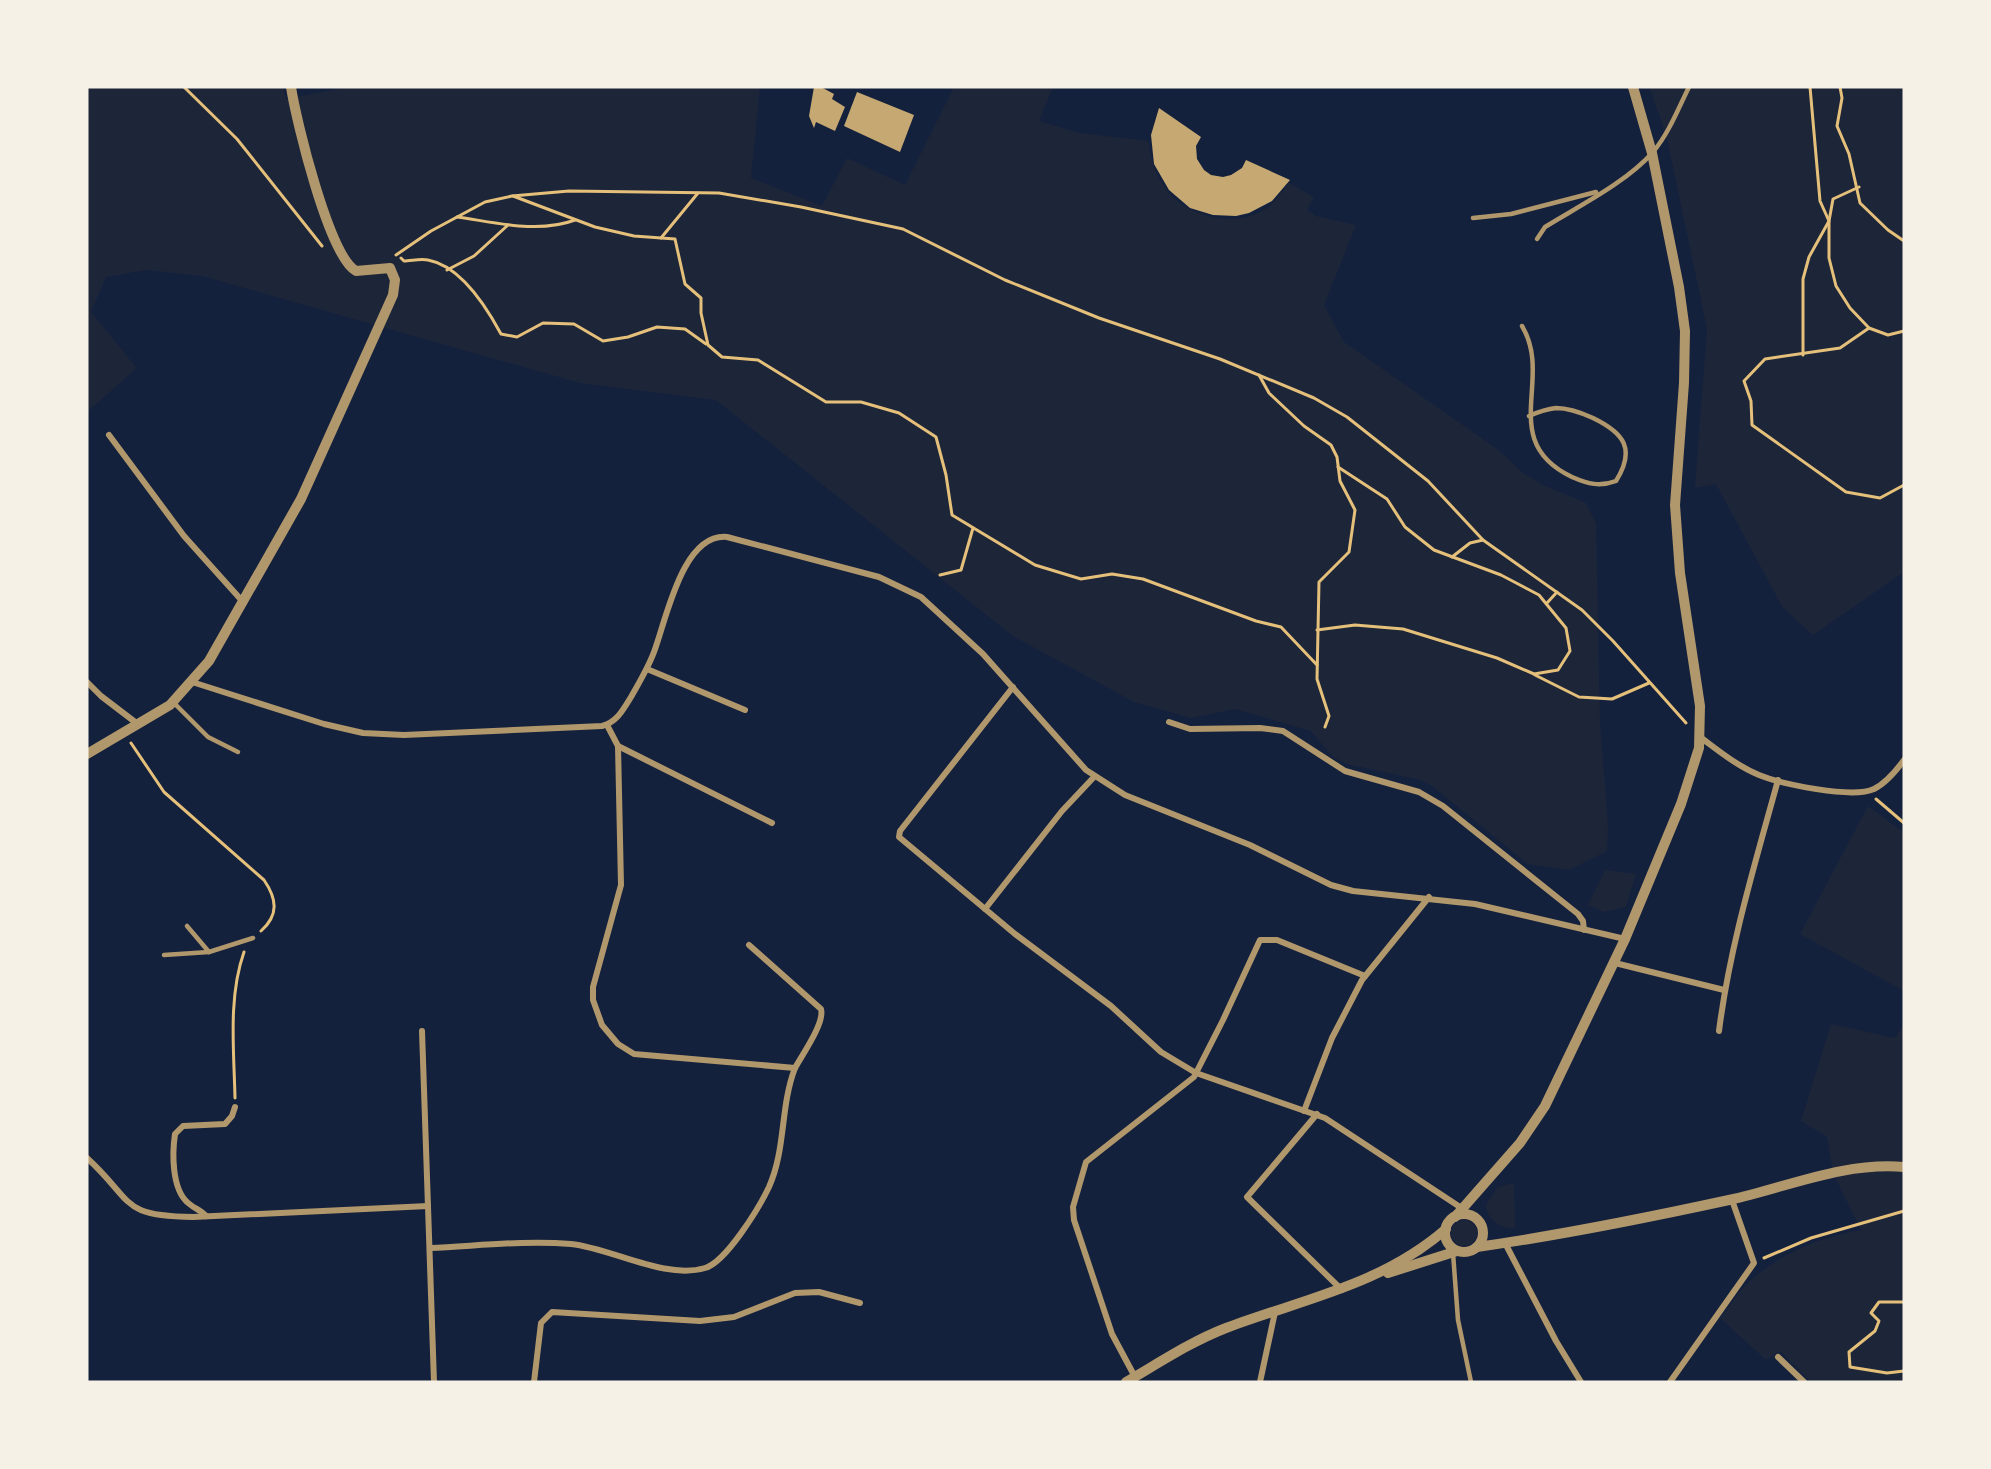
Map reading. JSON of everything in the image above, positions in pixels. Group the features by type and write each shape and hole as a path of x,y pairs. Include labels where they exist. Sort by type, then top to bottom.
{"street":[{"path":"87,754 125,734 172,702 209,661 301,499 389,306 395,280 391,269 385,266 356,270 345,259 319,196 291,87"},
{"path":"1365,976 1277,940 1260,940 1196,1073 1184,1086 1088,1159 1081,1172 1073,1206 1077,1231 1130,1379 1208,1335 1342,1290 1382,1273 1411,1256 1446,1229 1537,1120 1615,963 1685,795 1700,737 1700,706 1680,573 1675,512 1685,331 1679,286 1652,153 1633,87"},
{"path":"109,435 184,536 244,603"},
{"path":"192,682 363,734 404,735 607,725 618,717 647,669 683,569 705,545 722,536 879,577 911,590 929,602 960,632 1094,777 1125,795 1250,844 1331,885 1353,891 1429,897 1475,904 1625,939"},
{"path":"647,669 745,710"},
{"path":"87,682 101,696 139,725"},
{"path":"1013,687 900,831 899,837 986,909 1111,1006 1154,1047 1196,1073 1317,1114 1364,1142 1459,1213 1479,1223 1504,1243 1581,1382"},
{"path":"1169,722 1190,729 1260,728 1282,731 1345,771 1419,792 1443,806 1534,877 1578,914 1583,921 1584,930"},
{"path":"607,725 618,746 621,885 593,987 593,1000 602,1024 618,1044 634,1054 795,1068"},
{"path":"1700,737 1739,765 1758,775 1831,790 1869,790 1886,780 1904,760"},
{"path":"618,746 772,823"},
{"path":"986,909 1062,811 1094,777"},
{"path":"1719,1031 1724,990 1748,886 1778,780"},
{"path":"1304,1111 1341,1018 1365,976 1429,897"},
{"path":"430,1248 555,1243 585,1246 672,1268 698,1270 710,1266 721,1258 770,1185 781,1142 786,1091 822,1015 821,1009 749,945"},
{"path":"1615,963 1724,990"},
{"path":"422,1031 434,1382"},
{"path":"206,1216 187,1202 180,1192 176,1172 175,1134 183,1126 225,1124 232,1116 235,1107"},
{"path":"1317,1114 1247,1197 1342,1290"},
{"path":"87,1158 115,1191 136,1210 155,1216 206,1216 429,1206"},
{"path":"1382,1273 1398,1271 1477,1247 1732,1200 1851,1168 1904,1167"},
{"path":"1473,1199 1482,1238 1477,1247"},
{"path":"1670,1382 1754,1263 1732,1200"},
{"path":"1446,1229 1447,1240 1455,1252"},
{"path":"534,1382 541,1323 552,1312 700,1321 734,1317 795,1293 819,1292 860,1303"},
{"path":"1260,1382 1275,1312"},
{"path":"1778,1357 1804,1382"}],"lane":[{"path":"1537,239 1545,227 1603,190 1652,153 1673,122 1689,87"},
{"path":"1473,218 1511,214 1603,190"},
{"path":"1522,326 1532,351 1529,416 1533,440 1554,466 1589,483 1608,484 1616,480 1623,470 1626,450 1623,439 1611,428 1588,416 1562,408 1529,416"},
{"path":"172,702 208,737 238,752"},
{"path":"187,926 209,952"},
{"path":"164,955 209,952 253,938"},
{"path":"1455,1252 1458,1320 1471,1382"}],"path":[{"path":"184,87 237,139 323,248"},
{"path":"1810,87 1820,201 1829,221"},
{"path":"1840,87 1842,98 1837,126 1859,187 1860,203 1888,230 1904,241"},
{"path":"1859,187 1833,199 1829,221 1829,258 1836,285 1850,308 1869,328 1888,335 1904,331"},
{"path":"385,266 397,254 455,217 485,202 512,196 569,191 699,191 801,207 903,229 1005,280 1099,318 1258,374 1314,398 1347,417 1428,481 1483,540 1594,620 1700,737"},
{"path":"662,238 699,191"},
{"path":"512,196 576,219 634,236 675,239 685,284 701,298 701,313 708,345"},
{"path":"455,217 509,225 563,224 576,219"},
{"path":"1803,355 1803,279 1809,257 1829,221"},
{"path":"447,270 474,256 509,225"},
{"path":"397,254 404,261 428,260 455,274 485,304 501,334 517,337 543,323 574,324 603,341 628,337 657,327 685,329 722,357 758,360 826,402 861,402 899,413 936,437 946,475 952,515 1035,566 1081,579 1112,574 1143,579 1256,621 1281,627 1317,664"},
{"path":"1869,328 1840,348 1765,360 1743,381 1751,401 1752,425 1846,492 1880,498 1904,485"},
{"path":"1258,374 1269,393 1304,426 1331,446 1337,457 1340,482 1355,510 1349,552 1319,582 1317,679 1329,716 1325,727"},
{"path":"1338,467 1387,499 1404,526 1434,550 1501,575 1539,596 1547,603 1566,628 1570,651 1558,670 1534,674"},
{"path":"940,574 961,570 973,528"},
{"path":"1452,557 1470,543 1483,540"},
{"path":"1547,603 1557,592"},
{"path":"1317,630 1355,625 1403,629 1497,658 1579,697 1612,699 1649,682"},
{"path":"125,734 146,769 164,792 254,869 268,886 275,903 274,915 253,938 243,956 237,981 234,1029 235,1107"},
{"path":"1869,790 1904,823"},
{"path":"1754,1263 1811,1238 1904,1211"},
{"path":"1904,1302 1879,1302 1871,1313 1879,1321 1875,1331 1849,1352 1850,1367 1887,1373 1904,1371"}],"shaded area":[{"path":"87,87 283,87 286,99 347,87 760,87 751,178 822,206 847,158 905,185 954,87 1053,87 1039,121 1080,133 1148,141 1155,170 1163,185 1183,205 1197,212 1226,219 1254,215 1267,208 1289,183 1314,197 1307,210 1316,216 1356,225 1324,305 1344,342 1500,451 1523,473 1543,485 1586,503 1596,523 1600,723 1608,825 1607,851 1569,870 1528,864 1432,786 1420,780 1347,764 1333,757 1311,731 1235,709 1191,718 1134,702 1013,636 716,400 580,383 202,276 147,270 106,277 91,312 137,368 87,412"},
{"path":"1649,87 1904,87 1904,572 1813,635 1783,608 1716,484 1695,488 1707,329 1666,134"},
{"path":"1868,806 1904,833 1904,991 1800,934"},
{"path":"1605,870 1636,874 1626,907 1604,912 1588,905"},
{"path":"1831,1024 1895,1038 1904,1025 1904,1382 1811,1382 1780,1351 1766,1360 1720,1318 1745,1286 1774,1263 1815,1242 1861,1230 1833,1173 1827,1137 1801,1121"},
{"path":"1514,1183 1515,1228 1510,1228 1492,1219 1486,1205 1498,1187"},
{"path":"1464,1220 1473,1224 1477,1233 1473,1242 1464,1246 1455,1242 1451,1233 1455,1224"}],"building":[{"path":"814,87 821,87 834,94 832,99 845,107 835,131 816,122 814,128 809,116"},
{"path":"857,92 914,115 900,152 844,126"},
{"path":"1159,108 1201,137 1196,146 1197,159 1204,170 1211,175 1223,177 1231,175 1242,168 1246,160 1290,180 1272,201 1249,213 1236,216 1213,215 1190,208 1169,190 1154,164 1151,135"}]}
